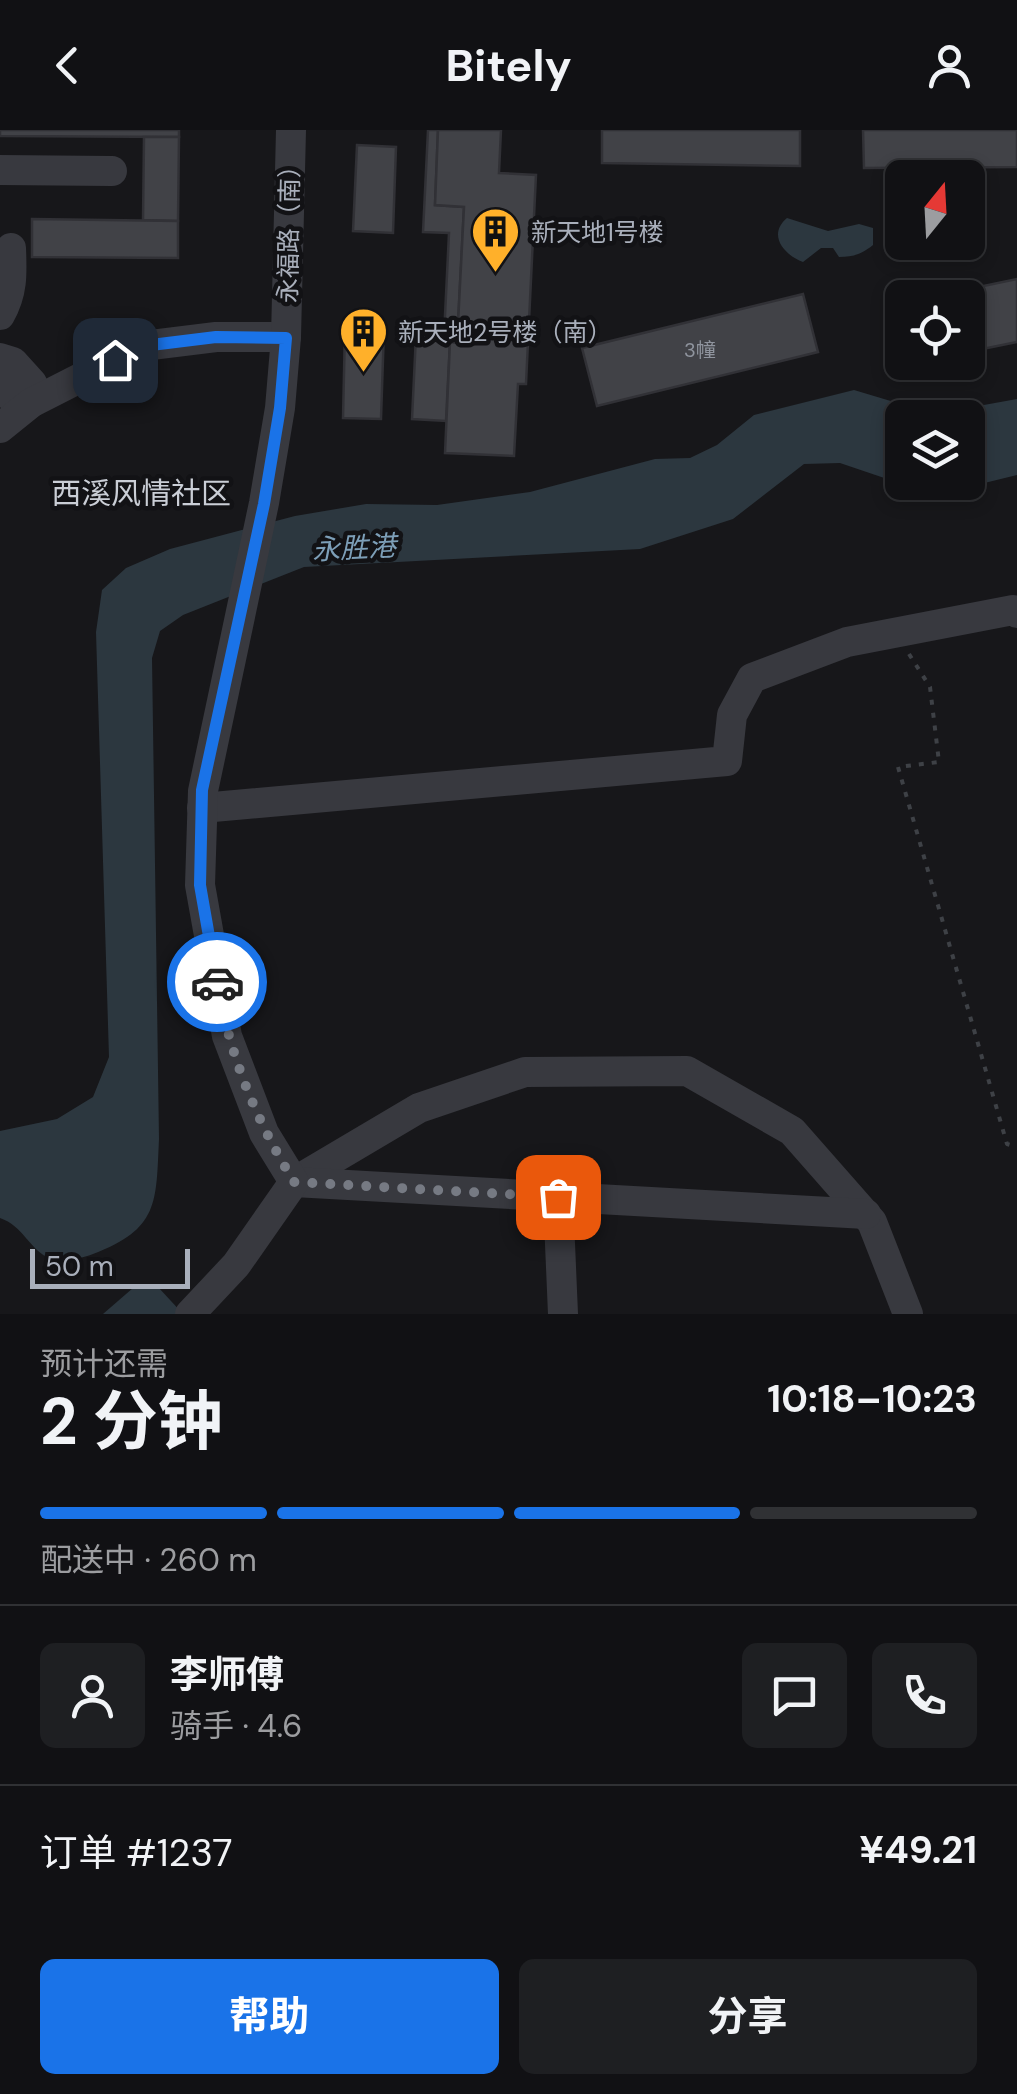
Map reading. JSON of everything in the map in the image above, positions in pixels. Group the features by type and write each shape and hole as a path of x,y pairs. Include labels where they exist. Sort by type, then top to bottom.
{"street":[{"name":"永福路（南）","path":"291,130 286,338 280,408 264,504 202,790 200,885 227,1036 264,1133 294,1182"},
{"path":"0,170 112,171"},
{"path":"0,315 8,300 12,276 11,248"},
{"path":"0,428 31,402 143,346 216,337 286,338"},
{"path":"0,358 14,362 32,383 31,402"},
{"path":"0,382 10,396 31,402"},
{"path":"202,808 727,761 732,715 752,678 847,642 1017,612"},
{"path":"190,1314 236,1265 294,1182 420,1108 525,1072 687,1071 792,1130 872,1222 908,1314"},
{"path":"294,1182 866,1214"},
{"path":"558,1197 562,1314"}],"path":[{"path":"896,633 930,687 940,762 898,767 1007,1144 1017,1147"}],"water":[{"path":"787,218 828,231 859,224 873,228 873,245 844,257 839,257 833,248 821,248 803,262 780,244 778,231"},
{"name":"永胜港","path":"854,390 887,400 885,478 840,463 804,464 733,519 640,549 304,567 183,615 160,631 152,658 159,1139 154,1197 142,1224 131,1234 115,1245 70,1260 47,1257 15,1226 0,1218 0,1131 57,1119 93,1097 109,1057 96,632 102,590 126,568 170,549 295,516 366,504 437,505 530,492 655,459 690,458 717,445 754,415"},
{"path":"1017,399 1017,475 985,483 985,405"},
{"path":"158,1287 183,1314 103,1314 133,1288"}],"building":[{"path":"0,130 179,130 179,137 0,136"},
{"path":"428,130 438,130 435,205 464,207 457,343 450,342 446,421 412,419 416,335 444,336 449,233 423,232"},
{"name":"新天地1号楼","path":"438,130 501,130 499,173 536,175 526,384 518,384 514,456 445,453 450,342 457,343 464,207 435,205"},
{"path":"602,130 800,130 800,166 602,163"},
{"path":"863,130 1017,130 1017,167 985,167 985,160 885,160 885,168 864,168"},
{"path":"144,137 179,137 178,221 143,220"},
{"path":"357,145 396,147 393,233 353,231"},
{"path":"32,219 178,221 178,258 32,257"},
{"path":"1017,279 1017,342 985,349 985,286"},
{"path":"803,294 818,352 597,406 582,348"},
{"name":"新天地2号楼（南）","path":"345,328 384,329 381,419 343,418"}],"way so far":[{"path":"217,982 227,1036 264,1133 294,1182 558,1197"}],"place":[{"name":"新天地1号楼","path":"496,274"},
{"name":"新天地2号楼（南）","path":"363,374"}],"district":[{"name":"西溪风情社区","path":"141,493"}],"route":[{"path":"115,360 143,346 216,337 286,338 280,408 264,504 202,790 200,885 217,982"}]}
